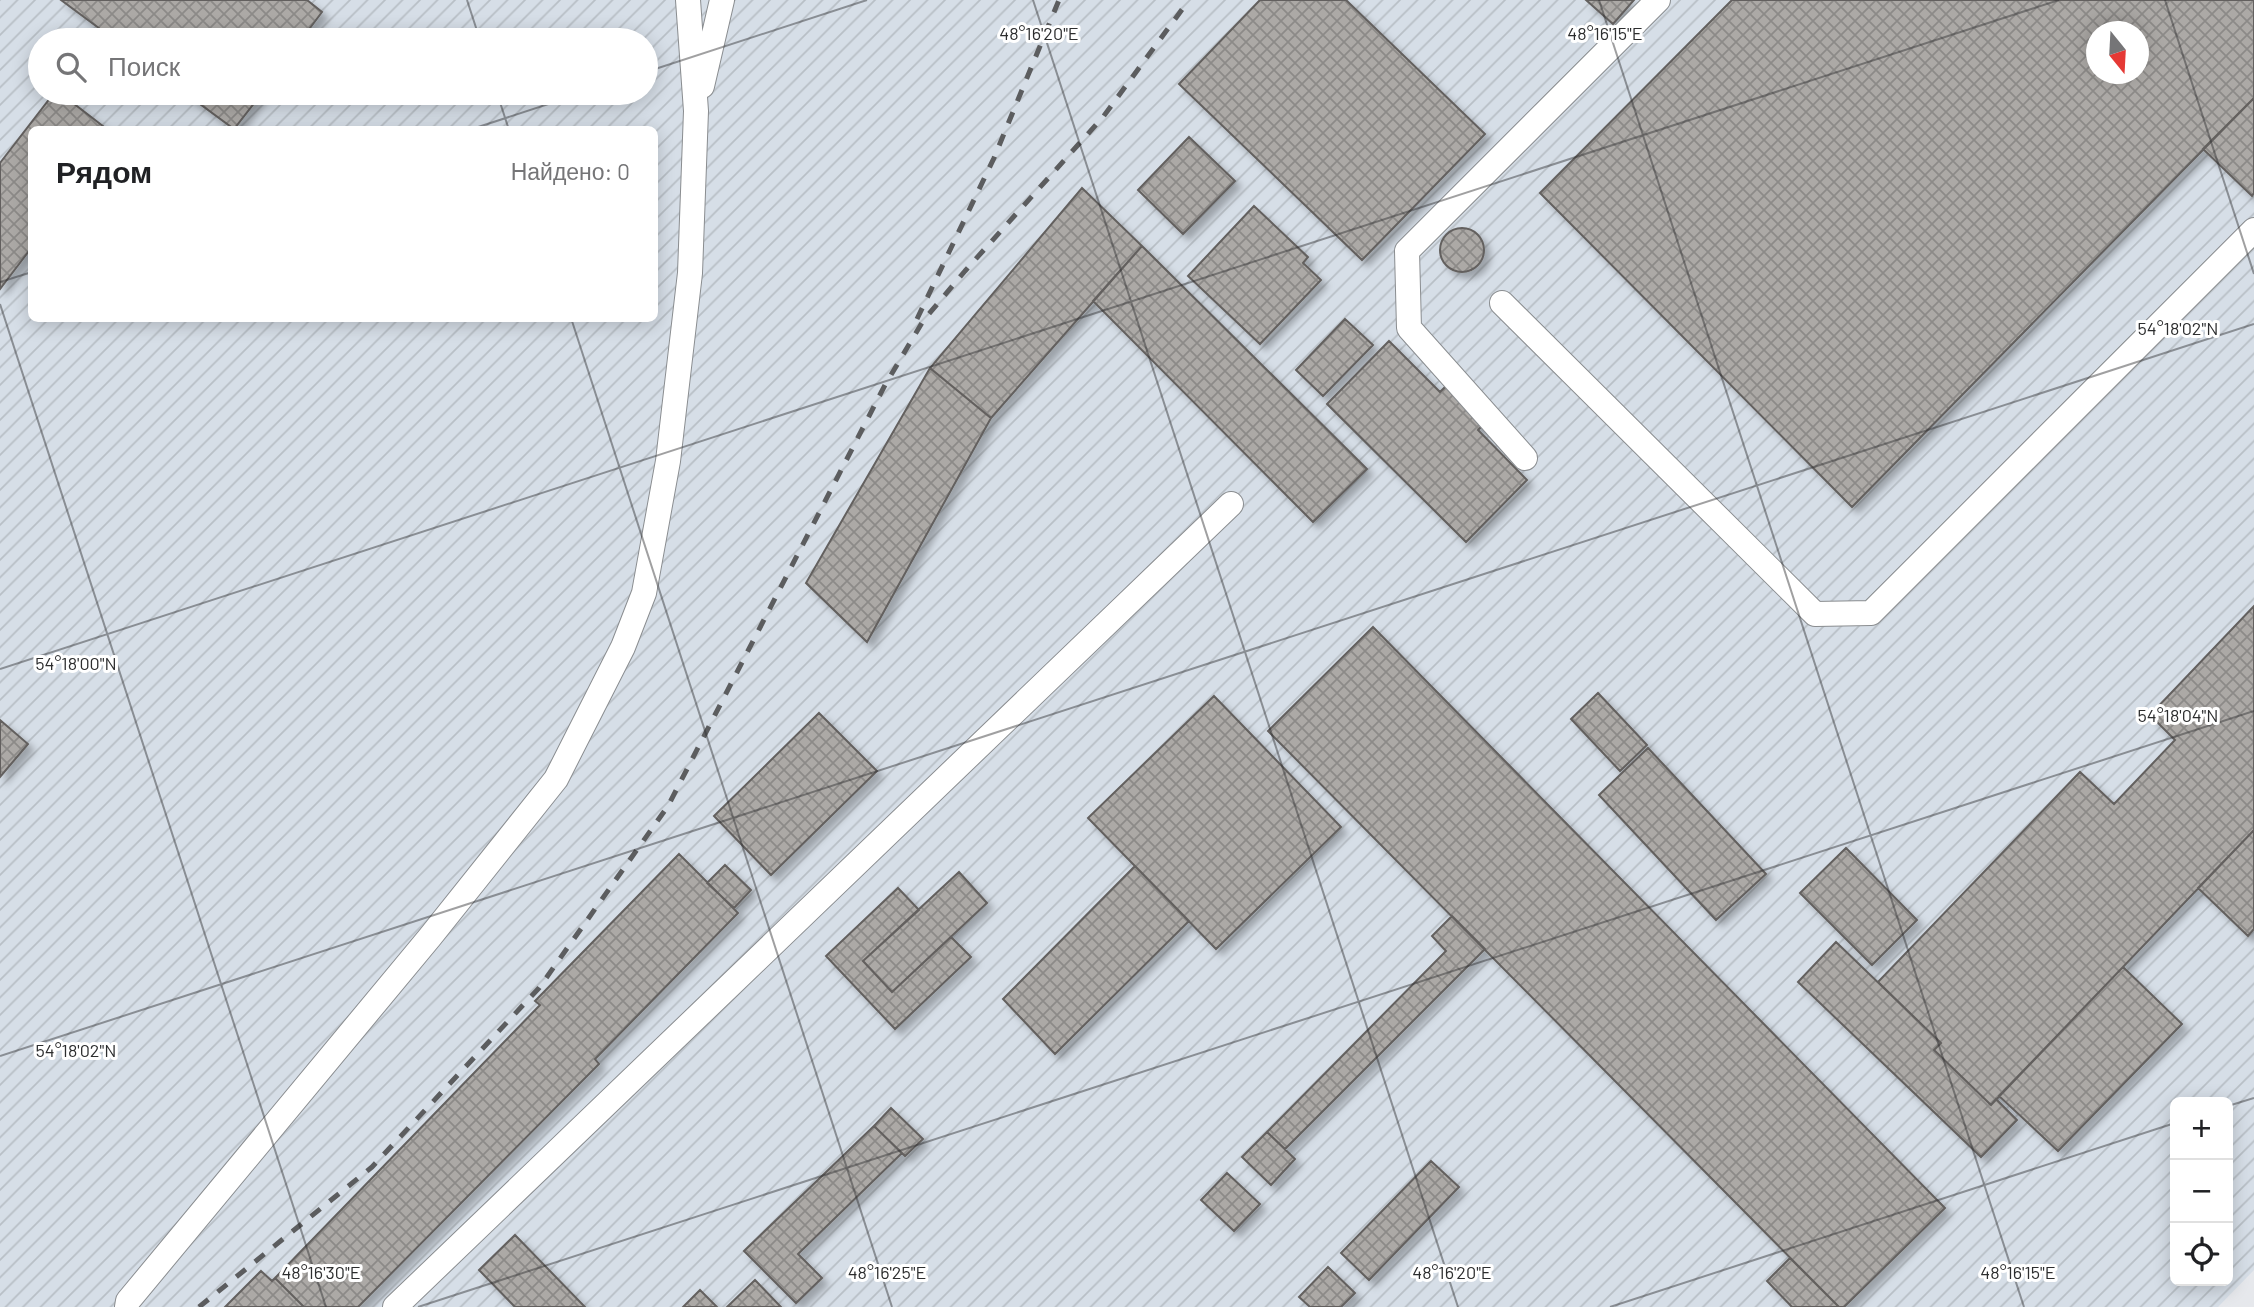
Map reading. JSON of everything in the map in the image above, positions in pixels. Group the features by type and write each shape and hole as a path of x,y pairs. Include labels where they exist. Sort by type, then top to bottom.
{"lane":[{"path":"127,1307 128,1301 430,937 556,779 623,647 644,593 668,461 690,273 696,111 688,0"},
{"path":"696,111 722,0"},
{"path":"1525,458 1409,328 1407,251 1658,0"},
{"path":"1502,303 1815,614 1871,613 2254,230"},
{"path":"395,1307 1231,505"}],"shaded area":[{"path":"0,0 2254,0 2254,1270 2218,1307 0,1307"}],"building":[{"path":"61,0 307,0 322,12 310,28 99,28"},
{"path":"1260,0 1346,0 1485,134 1362,260 1179,84"},
{"path":"1586,0 1634,0 1613,24"},
{"path":"1732,0 2254,0 2254,98 1852,507 1540,193"},
{"path":"2254,98 2254,193 2252,196 2203,149"},
{"path":"45,105 76,105 103,126 29,126"},
{"path":"201,105 253,105 236,126 230,126"},
{"path":"28,127 28,252 0,289 0,163"},
{"path":"1189,137 1235,181 1183,234 1138,190"},
{"path":"1082,188 1142,246 991,418 930,368"},
{"path":"1254,206 1308,257 1303,263 1321,280 1260,344 1188,276"},
{"path":"1462,228 1477,235 1484,250 1477,265 1462,272 1447,265 1440,250 1447,235"},
{"path":"1142,246 1367,469 1313,522 1093,301"},
{"path":"1345,319 1373,345 1323,396 1296,370"},
{"path":"1389,341 1440,392 1447,385 1486,422 1478,430 1527,480 1466,542 1327,404"},
{"path":"930,368 991,418 867,642 806,583"},
{"path":"2254,606 2254,830 1991,1105 1934,1050 1941,1043 1878,982 2080,772 2114,804 2175,740 2150,715"},
{"path":"1373,627 1945,1208 1844,1307 1839,1307 1268,731"},
{"path":"1598,693 1647,745 1620,771 1571,719"},
{"path":"1214,696 1341,827 1216,949 1088,818"},
{"path":"819,713 877,771 771,875 714,816"},
{"path":"0,720 28,744 0,777"},
{"path":"1648,748 1766,874 1716,920 1599,795"},
{"path":"2254,830 2254,929 2248,936 2198,888"},
{"path":"1846,848 1917,920 1872,965 1800,893"},
{"path":"679,854 738,913 595,1059 599,1064 358,1307 304,1307 275,1278 540,1005 535,1001"},
{"path":"725,865 751,890 734,908 707,883"},
{"path":"1135,866 1189,921 1055,1054 1003,999"},
{"path":"959,872 987,903 892,992 863,961"},
{"path":"898,888 919,910 863,961 892,992 951,937 971,957 895,1029 826,956"},
{"path":"1452,916 1485,949 1285,1149 1267,1132 1446,951 1432,936"},
{"path":"1836,942 1941,1043 1934,1050 1991,1105 1996,1099 2017,1120 1981,1157 1798,982"},
{"path":"2123,967 2182,1024 2058,1151 1999,1096"},
{"path":"891,1108 923,1139 905,1156 874,1126"},
{"path":"874,1126 902,1153 798,1254 822,1278 796,1303 744,1251"},
{"path":"1267,1132 1295,1159 1271,1185 1242,1157"},
{"path":"1431,1161 1459,1187 1369,1280 1341,1253"},
{"path":"1227,1173 1260,1204 1234,1231 1201,1200"},
{"path":"515,1235 585,1307 515,1307 479,1270"},
{"path":"1790,1258 1839,1307 1792,1307 1767,1281"},
{"path":"1328,1267 1355,1293 1341,1307 1310,1307 1299,1297"},
{"path":"261,1271 272,1281 275,1278 304,1307 225,1307"},
{"path":"755,1280 781,1307 727,1307"},
{"path":"700,1290 717,1307 683,1307"}],"railway":[{"path":"917,319 994,158 1059,0"},
{"path":"199,1307 372,1167 539,988 668,806 885,385 923,321 1103,117 1189,0"}]}
